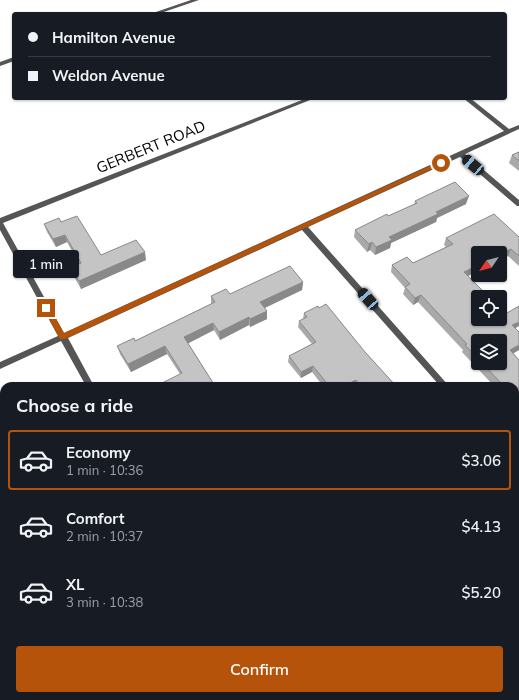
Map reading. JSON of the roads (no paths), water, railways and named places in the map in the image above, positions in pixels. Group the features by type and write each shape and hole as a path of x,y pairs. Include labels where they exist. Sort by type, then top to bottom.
{"street":[{"path":"159,12 196,0"},
{"path":"0,64 12,60"},
{"name":"GERBERT ROAD","path":"0,221 307,100"},
{"path":"469,100 509,132"},
{"path":"0,366 519,127"},
{"path":"461,154 519,204"},
{"path":"0,224 88,382"},
{"path":"304,226 441,382"}]}
